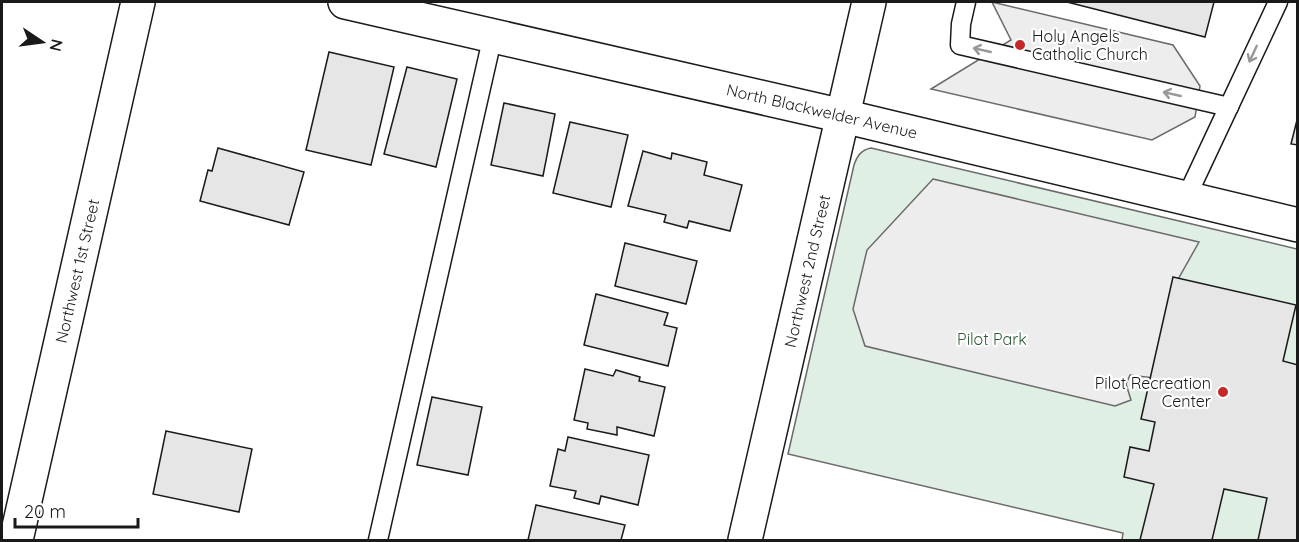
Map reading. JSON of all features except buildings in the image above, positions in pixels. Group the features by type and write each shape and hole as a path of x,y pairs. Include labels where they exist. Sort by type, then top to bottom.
{"street":[{"name":"Northwest 1st Street","path":"16,540 138,2"},
{"name":"North Blackwelder Avenue","path":"345,2 843,116 1298,225"},
{"name":"Northwest 2nd Street","path":"745,540 869,2"}],"lane":[{"path":"966,2 961,24 960,45 1229,107"},
{"path":"1186,198 1278,2"},
{"path":"378,540 493,35"}],"green space":[{"name":"Pilot Park","path":"871,148 1297,249 1297,540 1122,540 1123,533 788,454 854,165 860,154"}],"shaded area":[{"path":"992,2 1173,45 1200,86 1195,117 1152,140 931,89 1011,40"},
{"path":"933,179 1199,242 1176,283 1154,378 1130,375 1126,384 1131,400 1115,406 865,346 853,309 867,250"}],"place":[{"name":"Holy Angels Catholic Church","path":"1020,45"},
{"name":"Pilot Recreation Center","path":"1223,392"}]}
